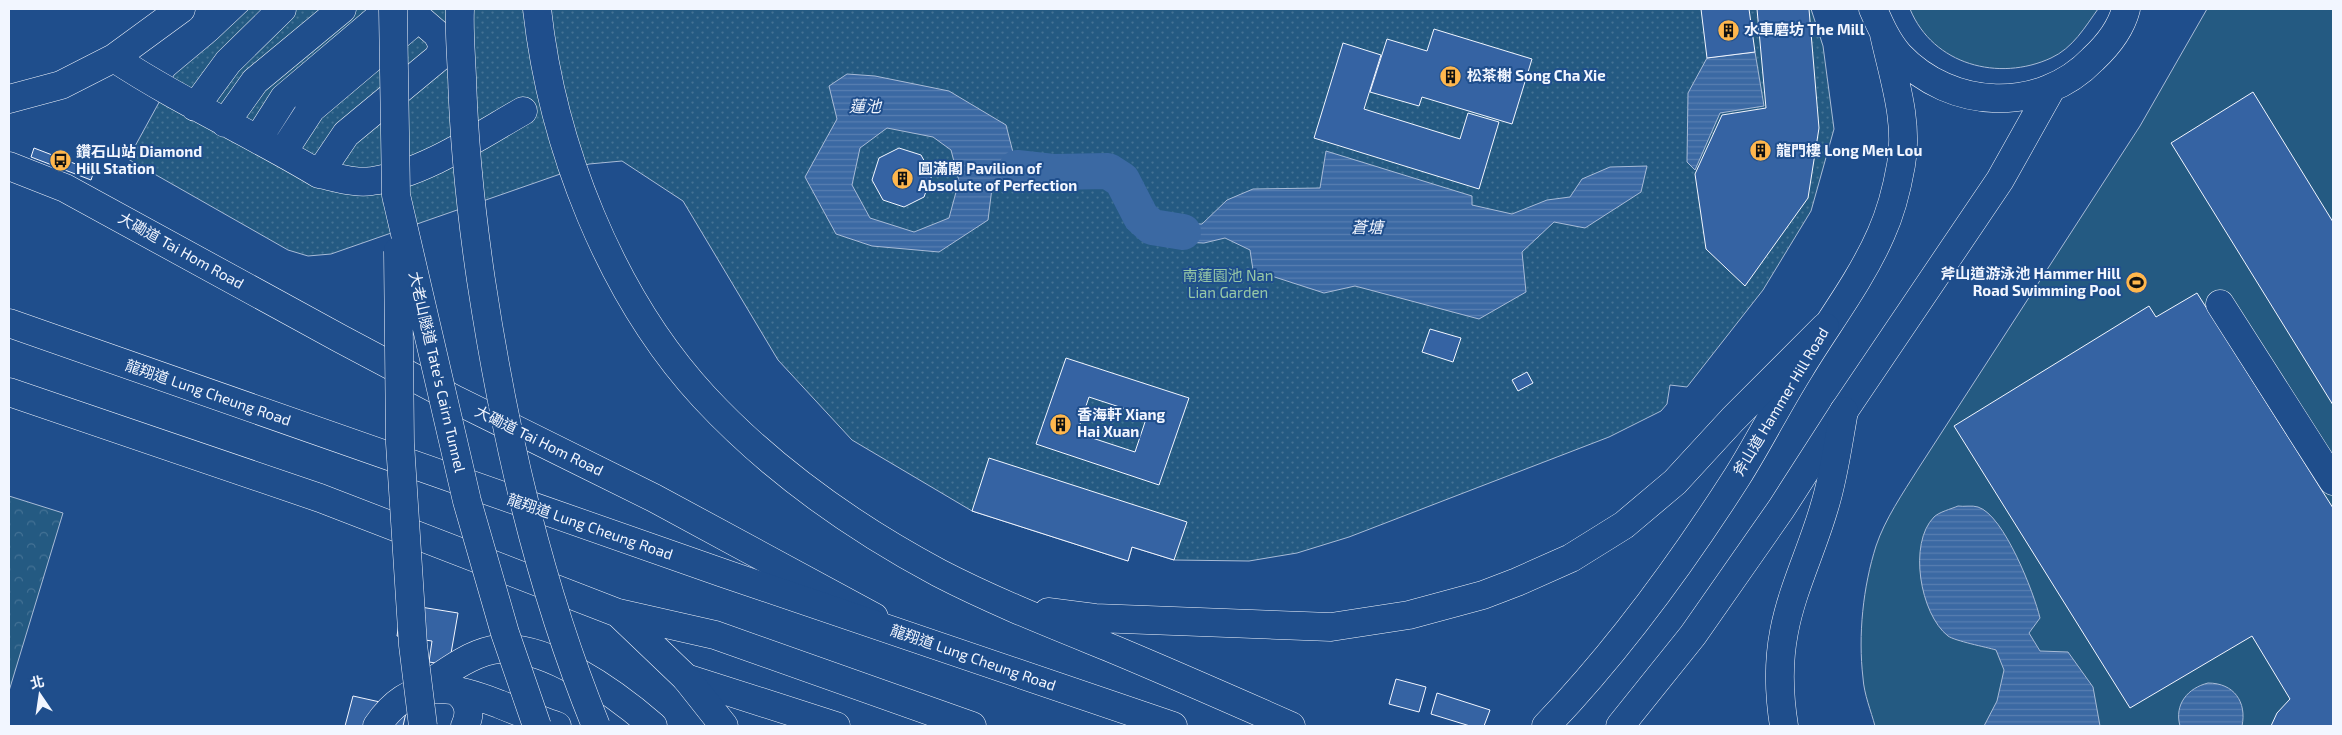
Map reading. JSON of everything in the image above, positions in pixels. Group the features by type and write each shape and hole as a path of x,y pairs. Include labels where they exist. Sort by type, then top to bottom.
{"main road":[{"path":"9,99 61,85 114,58 181,9"},
{"path":"195,107 228,62 282,9"},
{"path":"225,123 256,81 342,9"},
{"path":"258,140 284,98 389,9"},
{"name":"大老山隧道 Tate's Cairn Tunnel","path":"393,9 396,194 466,500 508,641 537,726"},
{"path":"460,9 463,115 468,184 493,360 521,490 559,627 596,726"},
{"path":"537,9 548,79 569,161 595,224 642,314 682,371 703,396 796,481 864,529 940,573 1017,609 1292,726"},
{"path":"1873,9 1884,34 1899,54 1917,72 1959,93 2006,100 2029,96 2051,89 2082,71 2107,45 2126,9"},
{"path":"283,152 311,109 414,13 437,34 442,45 439,57 346,134 319,174"},
{"name":"斧山道 Hammer Hill Road","path":"1546,726 1601,662 1696,538 1738,475 1826,327 1862,271 1881,234 1894,200 1902,162 1903,117 1884,34"},
{"path":"114,58 195,107 283,152 319,174 355,181 372,182 436,160 523,111"},
{"path":"1620,726 1693,635 1781,509 1844,411 2000,180 2051,89"},
{"name":"大磡道 Tai Hom Road","path":"9,166 65,188 341,340 456,400 662,502 908,636"},
{"path":"396,194 400,443 413,645 423,726"},
{"path":"2220,304 2333,482"},
{"name":"龍翔道 Lung Cheung Road","path":"9,323 723,573 1173,726"},
{"path":"1017,609 1095,618 1331,627 1409,614 1483,595 1572,558 1624,525 1675,482 1733,419 1826,327"},
{"path":"9,392 320,498 618,614 715,635 972,726"},
{"path":"1784,726 1780,702 1780,665 1784,631 1793,598 1825,507 1844,411"},
{"path":"618,614 686,678 724,726"},
{"path":"377,726 400,701 477,655 499,649 523,650 581,674 607,689 653,726"},
{"path":"686,678 836,726"},
{"path":"415,693 448,688 465,691 557,726"},
{"path":"448,688 456,690 467,702 468,718 464,726"}],"green space":[{"name":"南蓮園池 Nan Lian Garden","path":"249,9 1811,9 1823,46 1834,129 1811,211 1763,290 1687,387 1670,385 1667,404 1661,411 1609,437 1349,537 1297,553 1249,561 1174,560 1132,547 1128,561 972,511 852,440 778,360 683,201 622,161 589,164 331,254 308,256 288,250 128,159 174,75"},
{"path":"1910,9 2098,9 2072,43 2059,54 2031,65 1990,68 1970,64 1934,44 1921,28"},
{"name":"斧山道游泳池 Hammer Hill Road Swimming Pool","path":"2207,9 2333,9 2333,726 1875,726 1864,684 1861,628 1868,578 1876,546 1884,526 1918,469 2140,126"},
{"path":"9,496 63,513 9,691"}],"water":[{"path":"1755,52 1764,106 1720,113 1695,170 1687,162 1688,93 1707,58"},
{"name":"蓮池","path":"847,74 875,76 949,91 1006,125 1017,168 992,188 988,220 939,252 872,246 836,234 805,177 837,119 829,86","holes":["887,128 933,137 951,150 959,181 949,218 914,232 870,218 852,185 860,148"]},
{"name":"蒼塘","path":"1326,151 1472,196 1472,205 1512,214 1547,200 1570,197 1582,179 1610,167 1647,166 1641,192 1585,228 1554,222 1522,252 1526,292 1479,319 1355,286 1324,293 1253,270 1250,250 1225,238 1204,243 1180,242 1184,224 1202,224 1227,200 1253,189 1320,188"},
{"path":"1958,506 1976,506 1988,513 1998,524 2025,574 2037,606 2040,618 2029,633 2040,651 2068,652 2093,687 2100,726 1984,726 1997,701 2004,670 1996,650 1948,636 1938,626 1930,612 1924,596 1921,578 1921,543 1926,529 1936,515"},
{"path":"2208,683 2225,686 2237,696 2242,709 2242,726 2180,726 2179,711 2184,698 2194,689"}],"building":[{"name":"水車磨坊 The Mill","path":"1701,9 1749,9 1755,52 1707,58"},
{"name":"龍門樓 Long Men Lou","path":"1757,9 1809,9 1819,128 1808,198 1745,286 1706,249 1695,174 1722,115 1766,108"},
{"name":"松茶榭 Song Cha Xie","path":"1434,29 1532,59 1512,124 1422,97 1419,106 1370,92 1387,39 1427,51"},
{"path":"1343,43 1381,55 1364,109 1460,139 1468,113 1499,122 1479,189 1314,138"},
{"path":"2253,92 2333,222 2333,405 2171,143"},
{"path":"34,148 94,171 91,180 31,157"},
{"name":"圓滿閣 Pavilion of Absolute of Perfection","path":"899,148 921,155 932,175 924,197 904,207 883,200 872,180 879,158"},
{"path":"2197,293 2333,508 2333,726 2271,726 2277,713 2290,699 2252,636 2130,708 1954,426 2149,306 2156,317"},
{"path":"1430,329 1461,338 1453,362 1422,352"},
{"name":"香海軒 Xiang Hai Xuan","path":"1066,358 1189,398 1159,485 1036,444","holes":["1089,397 1147,416 1135,452 1077,433"]},
{"path":"1527,372 1533,383 1518,391 1512,380"},
{"path":"989,458 1187,522 1174,560 1132,547 1128,561 972,511"},
{"path":"402,604 458,613 449,665 429,662 432,641 397,636"},
{"path":"1396,679 1426,687 1419,712 1389,704"},
{"path":"1437,693 1490,710 1484,726 1470,726 1431,714"},
{"path":"353,696 407,708 403,726 345,726"}],"waterway":[{"path":"1017,168 1053,172 1108,171 1122,180 1141,217 1152,227 1183,232"}],"place":[{"name":"水車磨坊 The Mill","path":"1728,30"},
{"name":"松茶榭 Song Cha Xie","path":"1451,76"},
{"name":"龍門樓 Long Men Lou","path":"1760,151"},
{"name":"鑽石山站 Diamond Hill Station","path":"60,161"},
{"name":"圓滿閣 Pavilion of Absolute of Perfection","path":"902,178"},
{"name":"斧山道游泳池 Hammer Hill Road Swimming Pool","path":"2137,283"},
{"name":"香海軒 Xiang Hai Xuan","path":"1061,424"}]}
